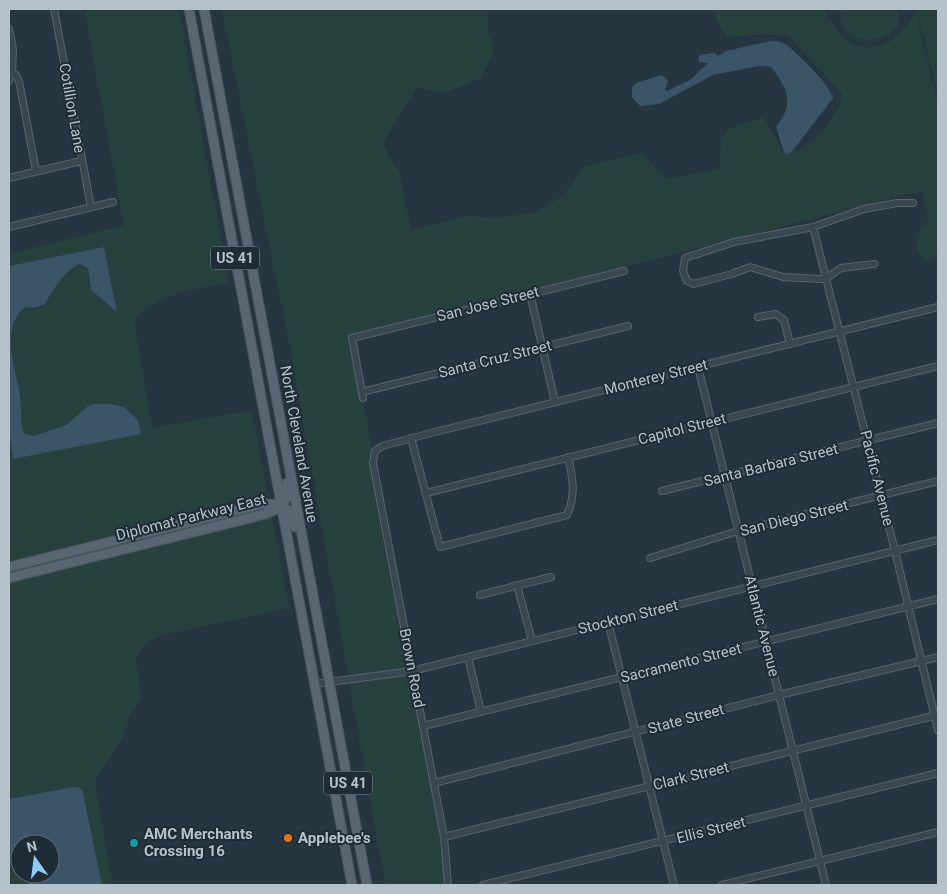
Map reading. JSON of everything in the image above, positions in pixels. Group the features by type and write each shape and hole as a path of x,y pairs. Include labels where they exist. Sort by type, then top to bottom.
{"main road":[{"name":"North Cleveland Avenue","path":"189,9 352,885"},
{"name":"North Cleveland Avenue","path":"204,9 367,885"},
{"path":"272,373 277,433 288,487 288,494 282,506 291,513 307,564"},
{"name":"Diplomat Parkway East","path":"9,567 246,508 272,504 282,506"},
{"name":"Diplomat Parkway East","path":"9,578 265,514 282,506"},
{"path":"345,848 358,885"}],"street":[{"name":"Cotillion Lane","path":"54,9 90,207"},
{"path":"9,29 13,49 12,74 9,81"},
{"path":"12,74 16,75 19,81 36,172"},
{"path":"9,178 81,161"},
{"path":"9,227 113,202"},
{"path":"874,264 841,268 825,279 783,277 750,267 732,274 693,284 687,282 684,276 683,263 685,258 734,242 813,226 864,209 897,203 913,203"},
{"name":"Pacific Avenue","path":"813,226 896,551 938,730"},
{"name":"San Jose Street","path":"363,395 352,338 624,271"},
{"path":"530,294 556,402"},
{"name":"Monterey Street","path":"375,451 382,446 411,438 938,308"},
{"path":"758,317 776,314 784,320 790,344"},
{"name":"Santa Cruz Street","path":"363,395 628,326"},
{"name":"Capitol Street","path":"426,493 938,366"},
{"name":"Atlantic Avenue","path":"698,367 826,885"},
{"name":"Santa Barbara Street","path":"662,491 938,423"},
{"path":"411,438 440,547 567,515 571,507 574,484 568,457"},
{"name":"Brown Road","path":"375,451 373,462 444,837 448,885"},
{"name":"San Diego Street","path":"650,558 738,531 938,482"},
{"name":"Stockton Street","path":"315,684 412,671 938,540"},
{"path":"480,595 551,576"},
{"path":"517,585 532,641"},
{"name":"Sacramento Street","path":"422,726 938,598"},
{"path":"608,622 674,885"},
{"path":"468,657 481,712"},
{"name":"State Street","path":"434,783 779,695 938,657"},
{"name":"Clark Street","path":"444,837 936,716"},
{"name":"Ellis Street","path":"483,885 938,773"},
{"path":"722,885 938,832"}],"green space":[{"path":"84,9 179,9 229,283 191,290 167,298 144,310 134,319 152,428 252,410 269,501 9,564 9,429 14,459 118,404 93,404 66,425 34,436 25,434 22,429 20,395 13,357 12,333 14,322 19,313 27,306 33,308 44,305 60,280 77,266 84,265 88,268 89,286 100,298 117,311 104,247 9,266 9,254 124,225"},
{"path":"222,9 489,9 487,30 495,52 479,79 443,93 417,87 382,144 399,171 411,230 468,216 494,218 533,213 563,196 582,167 642,153 666,179 719,169 721,140 727,129 764,117 784,155 799,150 809,143 828,124 838,108 842,94 789,36 765,34 727,37 711,9 825,9 826,15 847,41 867,48 888,42 897,36 905,29 915,10 938,104 938,254 924,261 916,248 921,228 929,220 921,191 351,337 448,857 449,885 385,885 290,348"},
{"path":"840,9 899,9 898,27 879,38 860,39 852,36 846,30"},
{"path":"917,9 938,9 938,95"},
{"path":"270,507 271,509 9,575 9,570 247,510"},
{"path":"272,515 289,608 163,635 149,641 136,657 141,697 129,717 124,736 95,780 112,885 102,885 85,798 83,792 78,787 9,799 9,581"},
{"path":"9,862 10,884 30,885 9,885"}],"water":[{"path":"771,41 782,43 798,55 820,78 833,98 792,152 785,155 776,127 786,111 787,96 782,82 771,67 759,66 713,75 659,104 640,106 632,97 632,87 636,83 662,75 668,81 665,89 667,91 690,80 708,63 699,62 699,55 714,53 718,56 726,51"},
{"path":"104,247 117,312 91,290 88,268 80,264 64,276 44,305 33,308 25,307 13,325 11,346 20,394 22,429 25,434 34,436 66,425 88,406 93,404 111,404 124,407 138,420 141,434 13,459 9,429 9,266"},
{"path":"74,787 80,788 83,792 102,885 29,884 60,884 60,834 10,834 9,862 9,799"}],"place":[{"name":"Applebee's","path":"288,838"},
{"name":"AMC Merchants Crossing 16","path":"134,843"}]}
